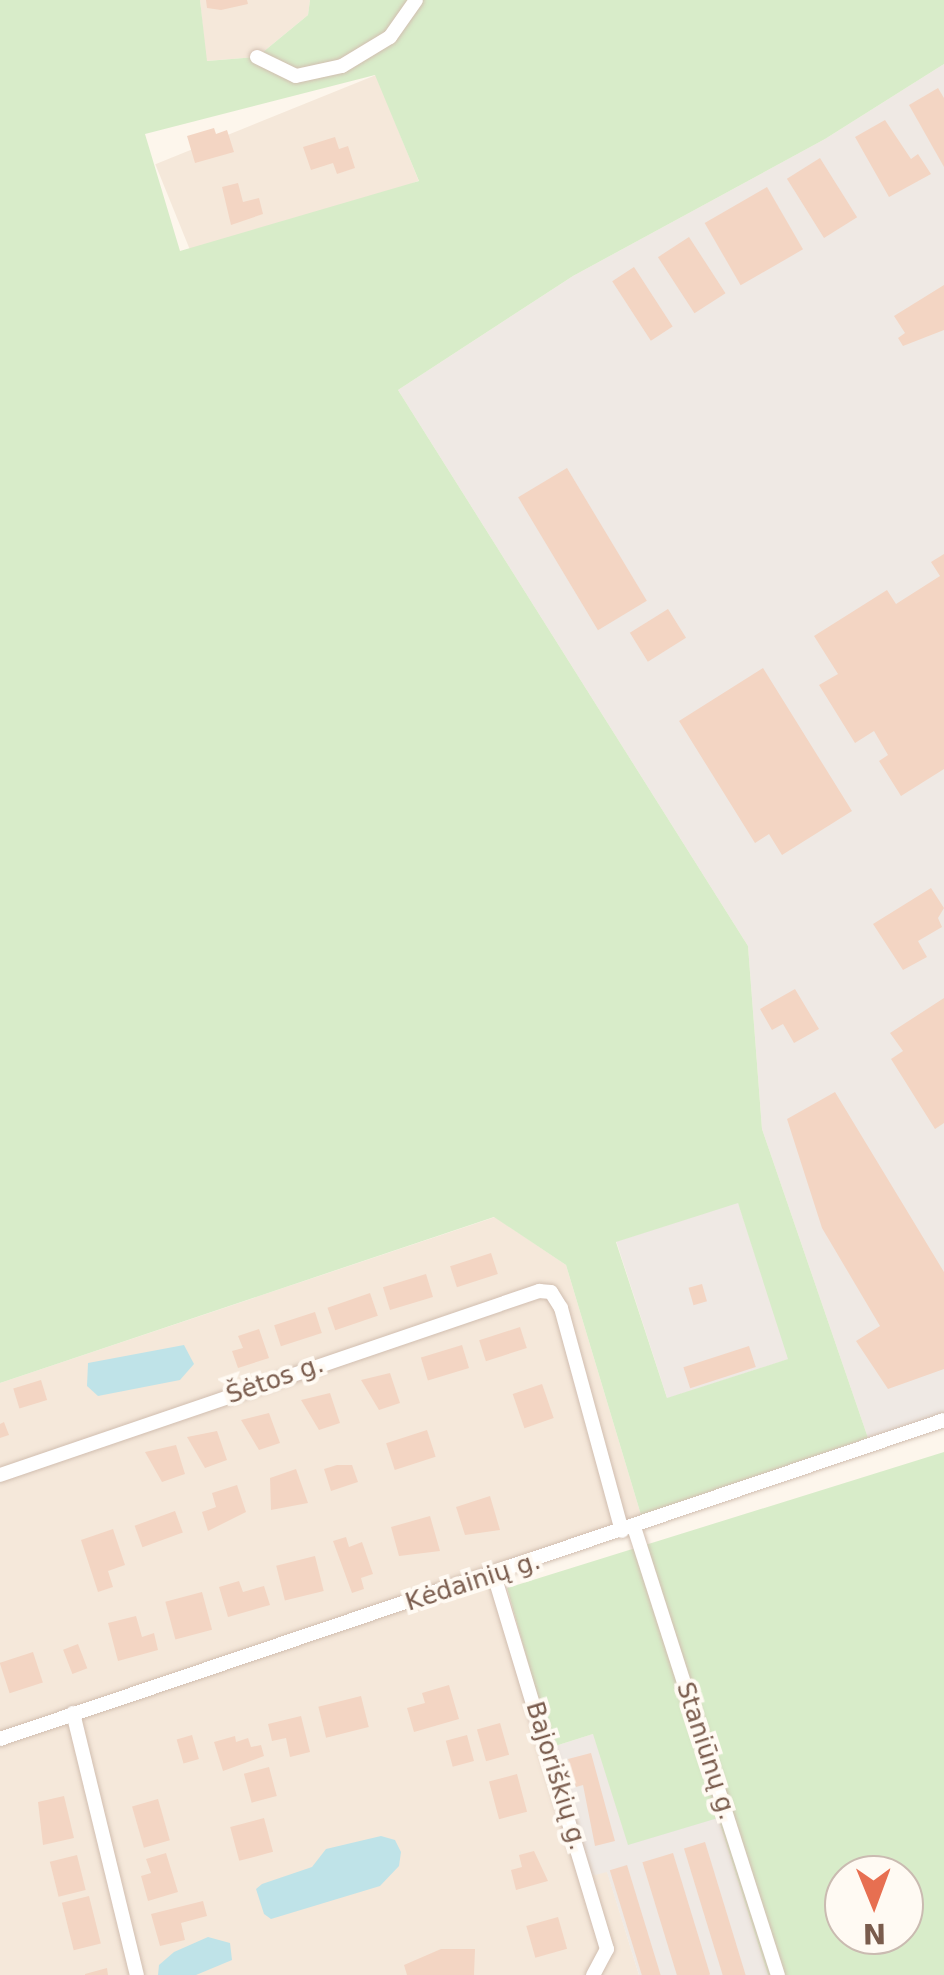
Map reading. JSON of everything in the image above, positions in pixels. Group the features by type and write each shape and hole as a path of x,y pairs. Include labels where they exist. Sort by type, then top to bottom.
{"street":[{"path":"257,57 296,76 342,66 390,37 416,0"},
{"name":"Šėtos g.","path":"0,1474 539,1291 551,1292"},
{"name":"Staniūnų g.","path":"551,1292 778,1975"},
{"name":"Kėdainių g.","path":"0,1739 944,1420"},
{"name":"Bajoriškių g.","path":"494,1575 606,1950 593,1975"},
{"path":"73,1713 137,1975"}],"shaded area":[{"path":"200,0 310,0 308,15 257,57 206,61"},
{"path":"944,64 944,1413 868,1438 762,1129 748,946 398,390 573,276 825,139"},
{"path":"376,75 419,181 198,270 155,164"},
{"path":"738,1202 789,1359 667,1398 616,1242"},
{"path":"495,1217 566,1265 641,1515 499,1563 591,1876 607,1871 639,1975 0,1975 0,1383"},
{"path":"593,1734 718,1818 768,1975 639,1975 607,1872 591,1876 552,1747"}],"green space":[{"path":"0,0 200,0 207,61 257,57 308,15 310,0 944,0 944,64 825,139 573,276 398,390 748,946 762,1129 868,1438 641,1515 566,1265 494,1217 0,1383","holes":["375,75 419,181 180,251 145,134","738,1203 788,1359 667,1398 616,1242"]},
{"path":"944,1452 944,1975 768,1975 718,1818 628,1845 593,1734 552,1747 507,1588"}],"water":[{"path":"184,1345 194,1364 180,1380 98,1396 87,1386 88,1363"},
{"path":"381,1836 395,1840 401,1852 399,1866 380,1886 271,1919 264,1914 256,1889 262,1884 312,1867 326,1849"},
{"path":"208,1937 230,1943 232,1960 196,1975 158,1975 159,1965 174,1952"}],"building":[{"path":"206,0 247,0 248,4 221,10 207,8"},
{"path":"938,88 944,98 944,167 909,105"},
{"path":"885,120 911,159 918,154 931,174 889,197 855,137"},
{"path":"214,128 216,134 227,130 234,152 195,163 187,136"},
{"path":"335,137 339,149 348,146 355,168 337,174 333,163 311,170 303,147"},
{"path":"820,158 857,217 824,238 787,179"},
{"path":"238,183 243,202 259,198 263,214 231,225 222,187"},
{"path":"767,187 803,249 741,285 705,223"},
{"path":"689,237 725,293 694,313 658,257"},
{"path":"634,267 673,327 651,341 612,281"},
{"path":"944,285 944,330 903,346 898,338 905,333 894,316"},
{"path":"567,468 647,601 598,630 518,497"},
{"path":"944,554 944,769 901,796 879,761 888,755 874,731 855,743 819,685 838,674 814,636 887,590 896,604 940,576 931,562"},
{"path":"668,609 686,638 648,662 630,633"},
{"path":"763,668 852,811 782,855 769,834 755,843 679,721"},
{"path":"931,888 944,908 938,918 942,927 918,941 927,957 903,970 873,924"},
{"path":"795,989 819,1029 794,1043 783,1024 772,1030 760,1009"},
{"path":"944,998 944,1123 935,1129 891,1059 903,1051 890,1033"},
{"path":"835,1092 944,1272 944,1369 888,1389 856,1341 880,1326 822,1228 787,1119"},
{"path":"491,1253 498,1274 457,1287 450,1266"},
{"path":"426,1274 433,1297 390,1310 383,1287"},
{"path":"702,1284 707,1301 694,1305 689,1288"},
{"path":"370,1293 378,1316 335,1330 327,1308"},
{"path":"315,1312 322,1333 281,1346 274,1325"},
{"path":"520,1327 527,1348 486,1361 479,1340"},
{"path":"259,1329 269,1358 238,1368 232,1351 243,1348 238,1336"},
{"path":"462,1345 469,1368 428,1381 421,1358"},
{"path":"749,1346 756,1367 690,1388 683,1367"},
{"path":"390,1373 400,1403 379,1410 361,1380"},
{"path":"41,1380 47,1400 19,1409 13,1388"},
{"path":"542,1384 554,1418 524,1428 513,1394"},
{"path":"330,1393 340,1423 319,1430 301,1400"},
{"path":"269,1413 280,1443 259,1450 241,1420"},
{"path":"4,1422 9,1435 0,1438 0,1424"},
{"path":"427,1430 436,1457 395,1470 386,1443"},
{"path":"217,1431 227,1460 205,1468 187,1437"},
{"path":"176,1445 185,1474 162,1482 145,1452"},
{"path":"352,1465 358,1482 331,1491 324,1469"},
{"path":"296,1469 308,1503 271,1510 270,1478"},
{"path":"237,1485 246,1512 208,1531 202,1512 216,1507 212,1493"},
{"path":"490,1496 500,1530 465,1535 456,1507"},
{"path":"175,1511 183,1533 142,1547 135,1526"},
{"path":"430,1516 440,1551 399,1556 391,1527"},
{"path":"113,1529 125,1565 108,1571 113,1587 98,1592 81,1540"},
{"path":"346,1537 349,1547 362,1542 373,1574 361,1578 364,1589 352,1593 333,1541"},
{"path":"315,1556 324,1591 285,1601 276,1566"},
{"path":"239,1581 243,1592 264,1586 270,1605 228,1617 219,1587"},
{"path":"202,1592 212,1630 175,1640 165,1602"},
{"path":"136,1616 142,1637 154,1633 158,1650 118,1661 108,1623"},
{"path":"78,1644 87,1668 72,1674 63,1650"},
{"path":"33,1652 43,1682 10,1693 0,1663"},
{"path":"449,1685 459,1719 414,1732 407,1708 425,1703 422,1693"},
{"path":"361,1696 369,1727 326,1738 318,1707"},
{"path":"301,1716 310,1752 290,1757 286,1738 272,1741 268,1724"},
{"path":"500,1723 509,1755 486,1761 477,1730"},
{"path":"192,1735 199,1759 184,1763 177,1739"},
{"path":"467,1735 474,1761 453,1767 446,1741"},
{"path":"235,1736 236,1742 248,1738 251,1747 261,1745 264,1756 223,1771 214,1742"},
{"path":"591,1753 615,1841 595,1846 583,1785 576,1787 568,1759"},
{"path":"269,1767 277,1796 252,1803 244,1774"},
{"path":"517,1774 527,1812 499,1819 489,1782"},
{"path":"64,1796 74,1838 43,1845 38,1802"},
{"path":"158,1799 170,1840 144,1848 132,1806"},
{"path":"264,1818 273,1852 239,1861 230,1827"},
{"path":"705,1842 746,1975 723,1975 684,1848"},
{"path":"534,1851 548,1881 516,1890 511,1870 522,1867 519,1855"},
{"path":"166,1853 178,1892 148,1901 141,1876 151,1873 146,1859"},
{"path":"673,1853 710,1974 677,1975 642,1862"},
{"path":"77,1855 86,1890 59,1897 50,1862"},
{"path":"627,1865 661,1975 642,1975 610,1870"},
{"path":"89,1896 101,1944 74,1950 62,1903"},
{"path":"203,1901 207,1916 181,1923 185,1940 160,1946 151,1914"},
{"path":"558,1917 567,1949 535,1958 526,1926"},
{"path":"441,1949 475,1949 474,1975 407,1975 404,1965"},
{"path":"107,1968 108,1975 85,1975 85,1974"}]}
